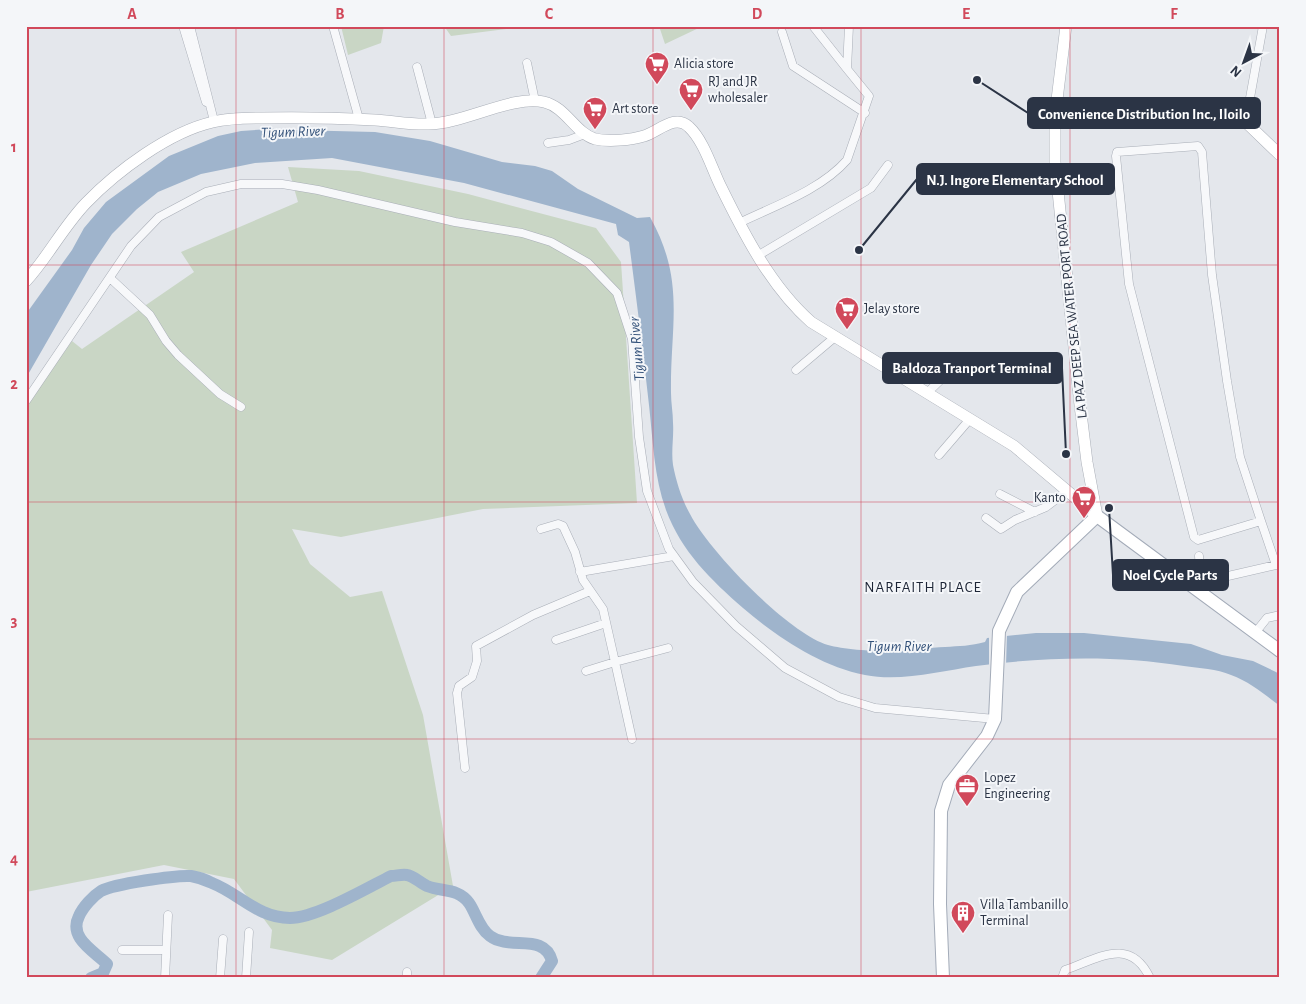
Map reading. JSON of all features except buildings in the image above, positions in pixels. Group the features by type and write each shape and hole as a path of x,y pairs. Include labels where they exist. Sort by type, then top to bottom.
{"main road":[{"path":"943,978 940,904 941,811 949,785 987,736 996,716 999,630 1017,592 1097,516 1280,650"}],"street":[{"path":"183,26 202,93 212,116"},
{"path":"190,26 212,116"},
{"path":"333,26 359,119"},
{"path":"739,223 810,188 840,169 847,160 869,96 819,30 813,26"},
{"path":"847,69 848,26"},
{"name":"LA PAZ DEEP SEA WATER PORT ROAD","path":"1066,26 1055,116 1056,162 1080,405 1087,462 1097,516"},
{"path":"1246,120 1263,26"},
{"path":"782,32 793,66 822,83 864,114"},
{"path":"527,63 535,101"},
{"path":"417,67 432,124"},
{"path":"26,281 83,206 100,189 161,145 212,116 359,119 432,124 535,101 553,104 569,117 584,134 608,140 644,136 672,122 686,124 700,143 739,223 799,312 835,337 1024,453 1097,516"},
{"path":"1055,116 1219,105 1229,106 1246,120 1280,155"},
{"path":"548,142 569,140 584,134"},
{"path":"1185,582 1278,565 1240,457 1212,275 1202,152 1198,146 1117,152 1129,284 1194,537 1198,540 1262,521"},
{"path":"759,255 871,188 888,166"},
{"path":"26,402 131,246 159,217 206,192 241,184 282,184 318,190 455,222 522,233 551,242 588,263 617,293 632,339 639,437 647,491 669,549 693,582 736,626 785,668 839,697 875,708 996,716"},
{"path":"110,278 150,315 178,355 220,394 241,407"},
{"path":"796,370 835,337"},
{"path":"927,393 953,368"},
{"path":"939,456 970,419"},
{"path":"986,518 1001,529 1015,520 1046,507 1066,491"},
{"path":"1076,499 1093,491"},
{"path":"1000,494 1035,512"},
{"path":"541,529 558,524 563,526 575,552 580,572 590,591 603,609 632,739"},
{"path":"580,572 674,556"},
{"path":"1185,582 1200,571 1199,556"},
{"path":"465,768 457,693 459,686 472,677 477,661 476,646 533,615 590,591"},
{"path":"1255,633 1266,618 1280,615"},
{"path":"556,640 606,624"},
{"path":"586,671 668,648"},
{"path":"165,978 168,915"},
{"path":"246,978 249,932"},
{"path":"220,978 223,939"},
{"path":"122,950 166,950"},
{"path":"1062,978 1066,970 1120,951 1132,955 1150,978"}],"green space":[{"path":"341,26 384,26 381,43 348,55"},
{"path":"444,26 529,26 451,36"},
{"path":"659,26 703,26 665,44"},
{"path":"288,167 359,171 468,194 596,228 621,262 637,503 483,509 341,537 292,529 310,564 350,597 382,591 423,715 453,886 332,960 270,948 272,930 234,879 164,865 26,892 26,406 72,341 82,349 194,272 181,252 298,202"}],"water":[{"name":"Tigum River","path":"285,128 293,130 375,132 430,141 502,162 535,166 552,171 578,189 637,218 650,217 661,240 672,283 674,304 671,369 672,460 682,497 700,530 732,569 772,608 812,638 835,647 884,651 906,651 970,645 985,642 987,638 1036,633 1084,633 1191,644 1222,655 1253,661 1276,672 1280,675 1280,706 1244,681 1226,673 1158,662 1054,659 976,666 907,677 879,677 848,671 832,665 785,640 743,608 698,564 680,539 666,510 654,459 629,242 618,235 616,224 464,183 332,158 255,163 201,174 158,192 137,209 112,234 91,265 26,378 26,314 72,250 84,228 106,202 169,156 218,136 241,131"}],"pier":[{"path":"1007,634 1006,665 989,667 989,635"}],"waterway":[{"path":"91,978 103,973 107,964 84,943 77,931 77,924 79,916 88,902 98,893 108,888 172,877 191,876 222,888 268,914 290,918 301,917 327,908 391,876 403,875 412,877 427,886 449,891 465,898 480,925 490,936 507,942 534,944 542,947 548,952 552,961 541,978"}],"place":[{"name":"Convenience Distribution Inc., Iloilo","path":"977,80"},
{"name":"Alicia store","path":"657,85"},
{"name":"RJ and JR wholesaler","path":"691,111"},
{"name":"Art store","path":"595,130"},
{"name":"N.J. Ingore Elementary School","path":"859,250"},
{"name":"Jelay store","path":"847,330"},
{"name":"Baldoza Tranport Terminal","path":"1066,454"},
{"name":"Noel Cycle Parts","path":"1109,508"},
{"name":"Kanto","path":"1084,519"},
{"name":"Lopez Engineering","path":"967,807"},
{"name":"Villa Tambanillo Terminal","path":"963,934"}],"district":[{"name":"NARFAITH PLACE","path":"923,587"}]}
